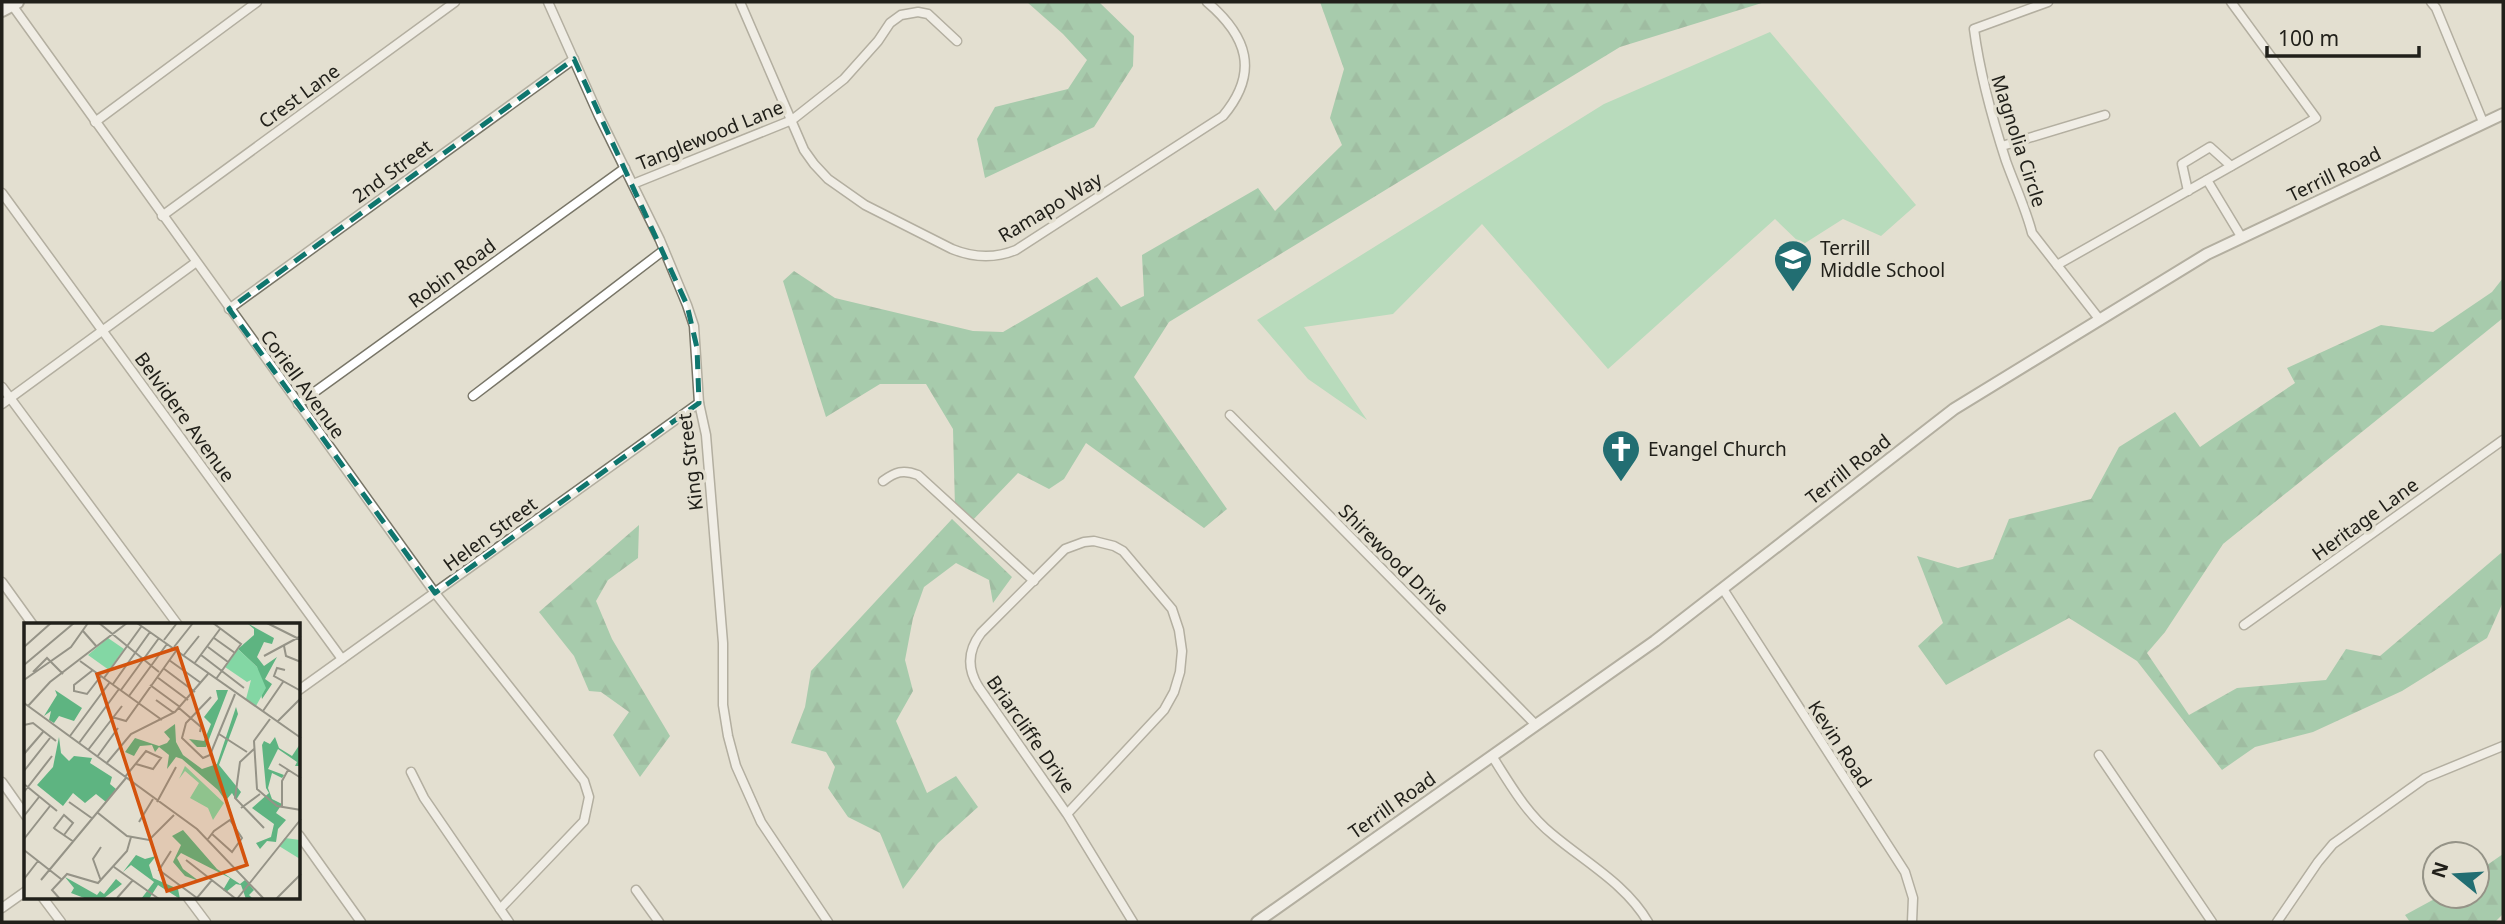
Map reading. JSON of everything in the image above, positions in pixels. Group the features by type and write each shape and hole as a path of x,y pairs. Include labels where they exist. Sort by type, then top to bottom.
{"street":[{"path":"95,121 257,2"},
{"name":"Crest Lane","path":"162,216 455,2"},
{"name":"King Street","path":"548,2 664,250 694,326 699,403 706,435 723,643 723,705 728,736 740,775 761,822 828,922"},
{"name":"Ramapo Way","path":"740,2 804,150 828,179 865,205 966,255 988,257 1009,253 1212,125 1233,104 1242,85 1245,70 1242,48 1234,28 1207,2"},
{"name":"Magnolia Circle","path":"2048,2 1973,29 1979,68 2032,233 2100,320"},
{"path":"2057,265 2316,118 2231,2"},
{"path":"2431,2 2436,8 2483,122"},
{"name":"Coriell Avenue","path":"10,5 435,593 579,774 589,797 584,821 499,909"},
{"name":"Tanglewood Lane","path":"633,184 792,120 844,79 878,41 890,23 901,15 918,12 928,15 957,41"},
{"name":"2nd Street","path":"229,309 574,59"},
{"name":"Terrill Road","path":"1257,922 1655,641 1954,409 2207,254 2503,114"},
{"path":"2002,146 2105,115"},
{"path":"2188,191 2182,164 2210,146 2231,166"},
{"name":"Robin Road","path":"298,404 625,168"},
{"path":"2207,180 2242,237"},
{"name":"Belvidere Avenue","path":"2,193 342,659"},
{"path":"473,396 664,250"},
{"path":"6,401 195,263"},
{"path":"2,387 6,401 176,623"},
{"name":"Helen Street","path":"301,689 699,403"},
{"name":"Shirewood Drive","path":"1230,415 1536,725"},
{"name":"Heritage Lane","path":"2244,625 2503,440"},
{"path":"883,481 902,471 918,475 1034,581"},
{"name":"Briarcliffe Drive","path":"1067,814 1164,710 1174,692 1180,672 1181,640 1172,609 1131,559 1114,546 1094,541 1074,544 1065,549 976,639 970,663 978,686 1067,814 1133,922"},
{"path":"2,583 32,623"},
{"name":"Kevin Road","path":"1723,589 1905,872 1913,898 1912,922"},
{"path":"2277,922 2333,844 2426,778 2503,746"},
{"path":"2099,755 2212,922"},
{"path":"1492,756 1530,813 1618,887 1648,922"},
{"path":"411,772 424,798 509,922"},
{"path":"2,782 24,813"},
{"path":"301,838 361,922"},
{"path":"636,890 659,922"},
{"path":"2,908 24,892"},
{"path":"44,900 61,922"},
{"path":"190,900 206,922"}],"highlighted area":[{"path":"574,59 687,305 697,348 699,403 435,593 229,309"}],"green space":[{"path":"1027,2 1099,2 1134,36 1133,66 1094,127 985,178 977,139 995,107 1068,89 1087,60"},
{"path":"1320,2 1765,2 1620,47 1169,322 1134,377 1227,509 1204,528 1086,443 1064,479 1049,489 1018,473 971,522 955,508 953,429 926,384 880,384 826,417 783,281 794,271 835,298 973,331 1003,332 1097,277 1121,307 1144,296 1142,255 1258,188 1275,211 1342,145 1330,118 1344,69"},
{"path":"1770,32 1916,205 1881,236 1843,219 1802,245 1775,219 1608,369 1482,224 1393,314 1304,327 1367,420 1308,379 1257,320 1604,104"},
{"path":"2503,278 2503,318 2223,544 2165,632 2147,653 2189,715 2237,688 2326,680 2346,649 2380,656 2501,553 2503,602 2487,638 2402,691 2313,732 2255,747 2222,770 2137,661 2069,618 1946,685 1918,646 1943,623 1917,556 1958,568 1993,559 2009,519 2091,499 2119,447 2175,412 2200,447 2295,383 2287,368 2381,325 2433,332 2492,292"},
{"path":"952,519 1012,577 993,603 989,580 956,563 924,587 913,618 905,660 913,691 896,721 927,793 956,776 978,807 938,843 903,889 880,833 848,817 828,788 835,767 826,752 791,743 805,707 811,671"},
{"path":"639,525 638,558 608,580 596,601 612,639 670,736 640,777 613,735 629,712 601,692 589,691 574,656 539,612"},
{"path":"2503,854 2503,914 2495,922 2410,922 2405,915 2421,906 2421,910 2491,910 2491,862"}],"place":[{"name":"Terrill Middle School","path":"1793,293"},
{"name":"Evangel Church","path":"1621,483"}]}
